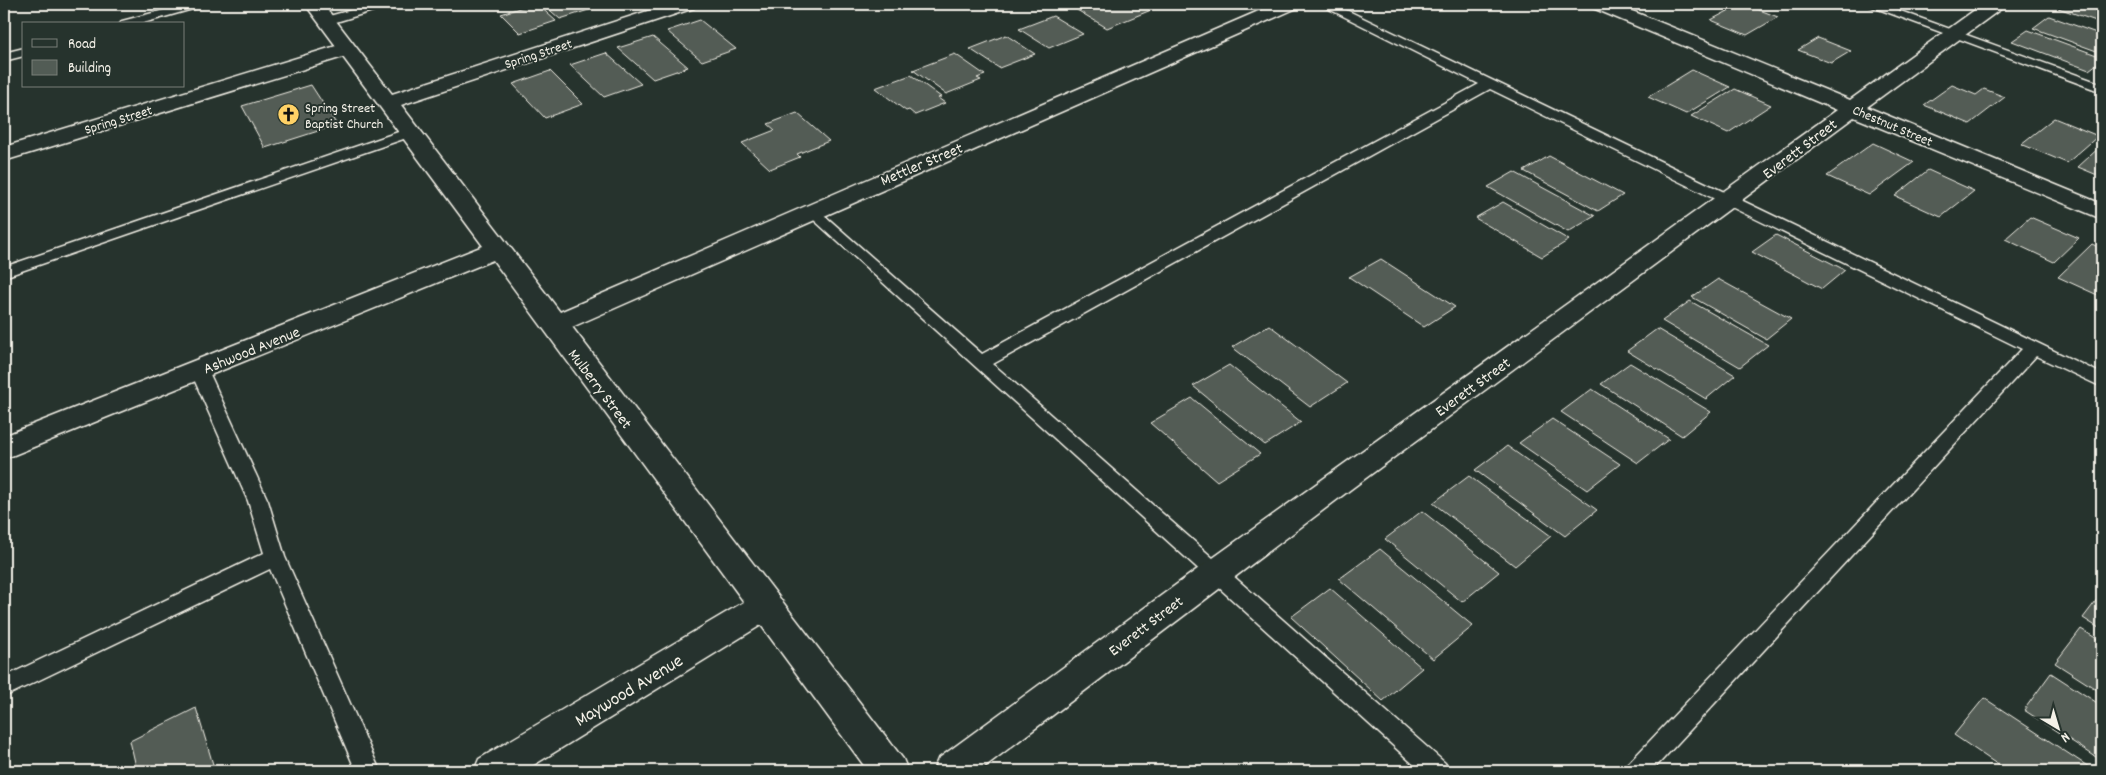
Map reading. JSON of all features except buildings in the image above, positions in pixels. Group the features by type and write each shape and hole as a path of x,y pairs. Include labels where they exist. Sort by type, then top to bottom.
{"street":[{"name":"Mulberry Street","path":"314,4 890,771"},
{"name":"Spring Street","path":"388,102 688,4"},
{"name":"Mettler Street","path":"554,325 811,211 1290,4"},
{"name":"Chestnut Street","path":"1600,4 2102,212"},
{"name":"Everett Street","path":"951,771 1215,572 1729,200 1995,4"},
{"name":"Spring Street","path":"4,154 348,49"},
{"name":"Ashwood Avenue","path":"4,448 498,250"},
{"name":"Maywood Avenue","path":"492,771 765,606"}],"lane":[{"path":"133,22 199,4"},
{"path":"326,21 385,4"},
{"path":"1325,4 2102,381"},
{"path":"1871,4 2102,88"},
{"path":"4,57 22,52"},
{"path":"980,363 1489,84"},
{"path":"4,272 410,132"},
{"path":"811,211 1437,771"},
{"path":"1637,771 2033,348"},
{"path":"199,370 258,501 275,557 368,771"},
{"path":"4,687 275,557"}],"place":[{"name":"Spring Street Baptist Church","path":"289,115"}]}
